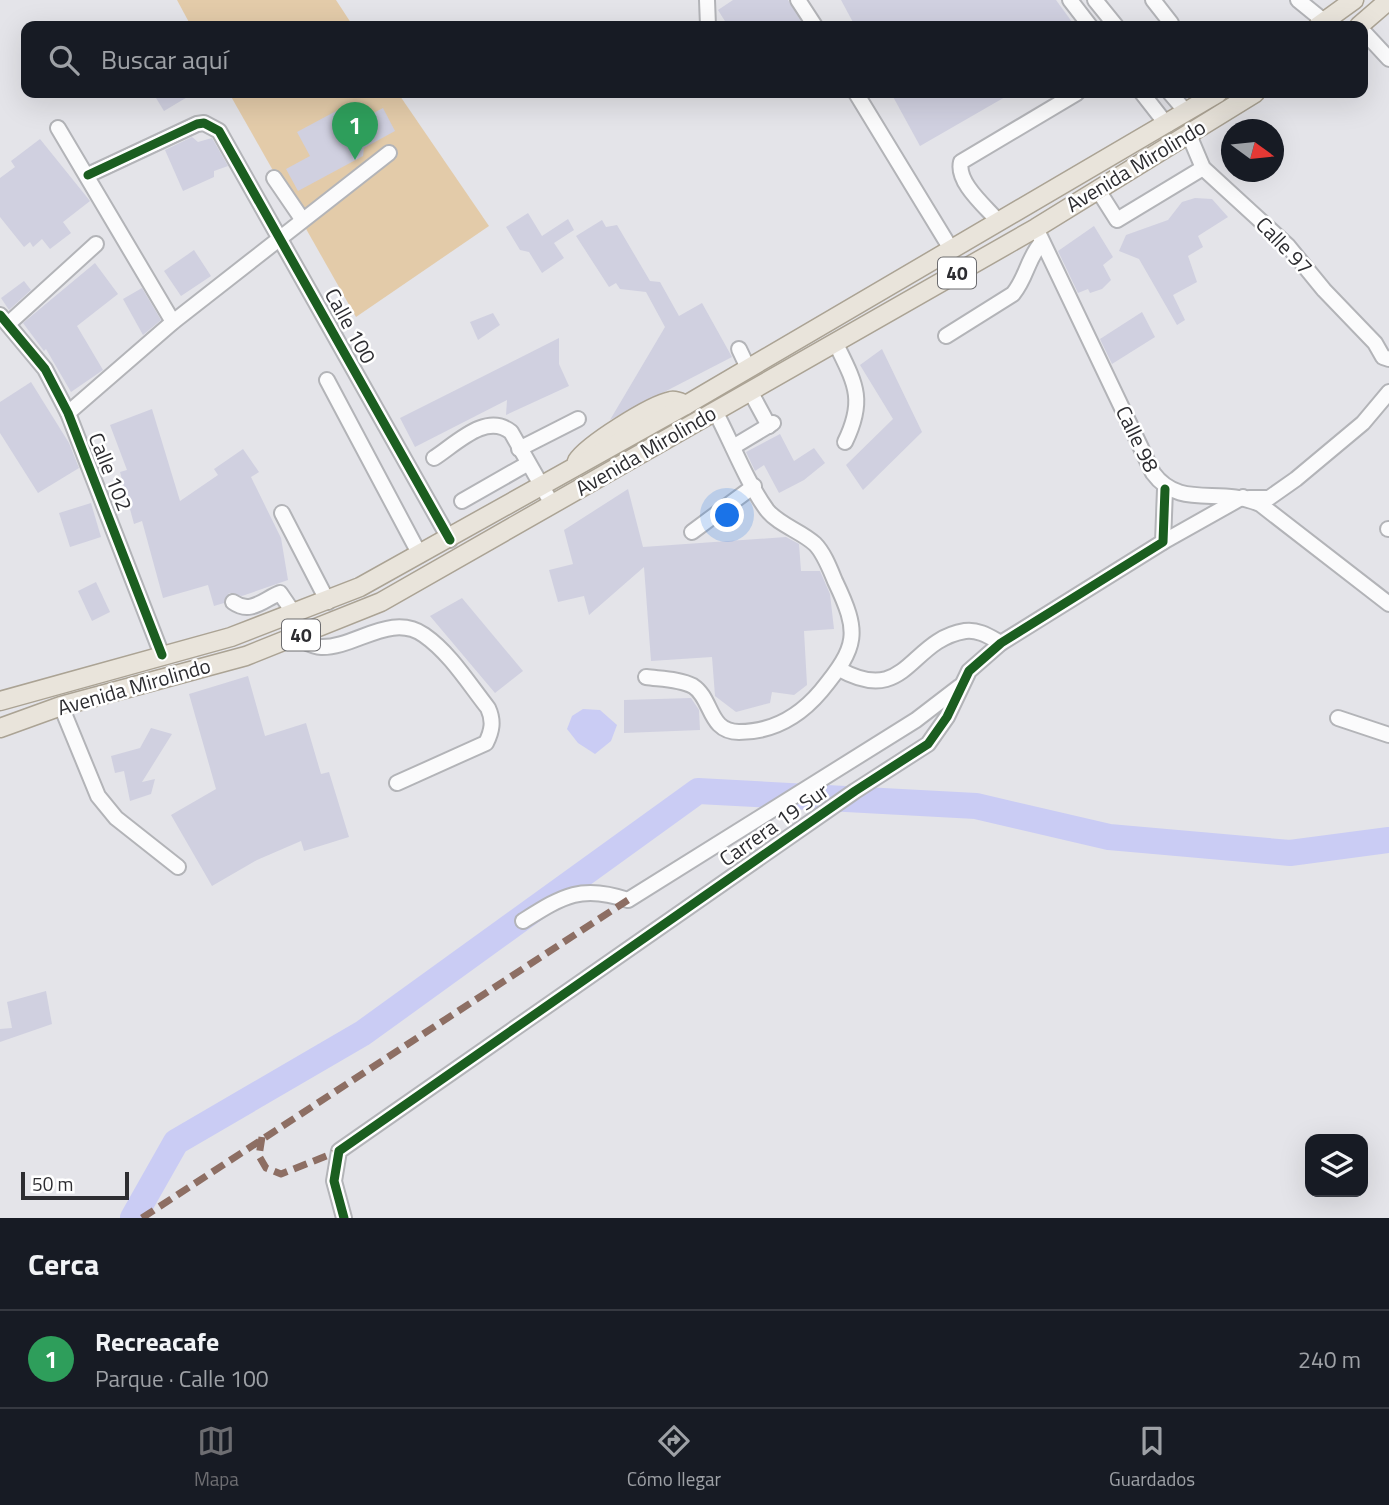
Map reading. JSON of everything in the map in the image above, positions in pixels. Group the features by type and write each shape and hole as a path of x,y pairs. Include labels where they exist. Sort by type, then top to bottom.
{"main road":[{"path":"1325,21 1354,0"},
{"path":"1365,21 1389,0"},
{"name":"Avenida Mirolindo","path":"0,701 295,615 328,602 450,540 571,470 580,455 606,436 663,404 678,401 686,405 1210,98"},
{"name":"Avenida Mirolindo","path":"0,728 61,706 246,656 381,602 835,342 1039,235 1098,190 1247,98"},
{"path":"467,552 489,549 543,520 580,488 571,470"}],"street":[{"path":"707,0 708,21"},
{"path":"799,0 812,21"},
{"path":"1070,0 1086,21"},
{"path":"1095,0 1112,21"},
{"path":"1153,0 1169,21"},
{"path":"1298,0 1318,21"},
{"path":"1368,36 1385,55"},
{"path":"859,98 951,249"},
{"path":"998,221 963,179 959,170 961,162 1069,98"},
{"path":"1146,98 1167,125"},
{"path":"1174,98 1187,113"},
{"name":"Calle 100","path":"88,175 197,124 204,123 219,131 450,540"},
{"path":"58,128 173,322"},
{"name":"Calle 97","path":"1189,135 1203,168 1288,246 1324,290 1375,342 1386,358"},
{"path":"68,413 173,322 389,153"},
{"path":"1098,190 1117,220 1203,168"},
{"path":"274,178 302,219"},
{"path":"946,336 1013,294 1021,285 1039,235"},
{"name":"Calle 98","path":"1039,235 1153,473 1165,489 1187,495 1244,498 1260,504 1389,604"},
{"path":"4,319 96,244"},
{"name":"Calle 102","path":"4,319 45,369 68,413 162,655"},
{"path":"835,342 859,396 856,419 845,442"},
{"path":"739,349 748,368"},
{"path":"327,380 420,555"},
{"path":"733,447 771,424 750,391"},
{"path":"1244,498 1269,498 1296,479 1363,424 1389,392"},
{"path":"646,677 691,685 700,692 714,721 723,729 736,732 767,729 794,717 839,669 851,641 852,616 816,545 775,518 754,486 715,411"},
{"path":"519,449 578,419"},
{"path":"434,458 484,425 502,425 511,432 552,504"},
{"path":"462,501 527,464"},
{"path":"692,532 754,486"},
{"path":"1163,542 1165,489"},
{"name":"Carrera 19 Sur","path":"344,1218 334,1181 339,1151 820,815 928,744 947,717 969,671 1001,643 1163,542 1244,498"},
{"path":"282,513 328,602"},
{"path":"233,602 241,606 259,606 280,593 295,615"},
{"path":"296,638 319,648 387,629 409,627 423,634 442,650 488,708 492,732 486,743 397,783"},
{"path":"839,669 855,678 872,682 887,681 942,641 964,631 978,632 1001,643"},
{"name":"Carrera 19 Sur","path":"523,921 562,897 583,891 628,900 916,720 960,686"},
{"path":"61,706 98,796 116,818 178,867"},
{"path":"1338,718 1389,735"}],"shaded area":[{"path":"177,0 336,0 350,21 188,21"},
{"path":"232,98 401,98 489,226 356,317"}],"water":[{"path":"583,709 600,710 617,725 611,741 595,754 578,743 567,729 572,716"}],"building":[{"path":"733,0 788,0 801,21 725,21 718,10"},
{"path":"841,0 1056,0 1071,21 852,21"},
{"path":"156,98 186,98 164,111"},
{"path":"894,98 1003,98 920,146"},
{"path":"383,108 395,131 364,148 363,156 298,191 286,169 310,156 297,132 338,110 347,127"},
{"path":"192,137 198,142 212,138 228,166 214,171 214,177 183,191 165,150"},
{"path":"40,139 90,201 63,222 71,233 50,249 42,239 33,247 30,242 24,247 0,217 0,178 15,167 11,161"},
{"path":"1195,198 1212,199 1228,217 1198,236 1203,247 1188,256 1197,282 1173,295 1185,320 1177,325 1139,259 1119,251 1126,235 1168,220 1182,202"},
{"path":"528,213 542,236 568,219 574,230 554,243 564,258 542,273 529,252 520,250 506,227"},
{"path":"602,220 606,227 617,225 650,281 660,282 679,316 702,303 732,357 610,420 665,327 646,292 620,289 616,283 609,287 576,236"},
{"path":"1094,226 1113,257 1103,265 1111,280 1102,289 1090,293 1088,289 1078,293 1058,251"},
{"path":"194,250 211,276 181,296 164,271"},
{"path":"95,263 118,294 77,326 103,370 71,392 46,349 44,351 23,323"},
{"path":"24,281 31,290 9,310 1,298"},
{"path":"142,288 161,320 143,335 123,299"},
{"path":"1142,312 1155,337 1112,364 1100,339"},
{"path":"493,313 500,325 478,340 470,322"},
{"path":"559,338 559,364 569,386 506,415 507,400 415,447 400,418"},
{"path":"882,349 922,432 863,490 846,465 893,419 860,365"},
{"path":"31,382 69,443 79,468 38,493 0,433 0,402"},
{"path":"152,409 180,501 218,475 214,469 243,449 259,472 251,477 281,538 288,580 242,596 229,593 224,603 214,606 208,585 163,598 142,521 134,524 120,472 127,470 110,425"},
{"path":"780,434 794,461 814,448 825,463 804,480 779,493 764,465 755,471 746,452"},
{"path":"628,489 643,547 786,537 799,544 801,571 820,571 830,594 834,629 804,631 807,685 794,695 772,692 770,703 736,712 715,696 712,657 651,661 644,567 589,615 584,596 558,602 549,570 573,564 564,530"},
{"path":"91,503 101,537 70,547 59,513"},
{"path":"96,582 110,612 92,621 78,591"},
{"path":"462,598 523,671 495,693 430,616"},
{"path":"248,676 265,736 306,723 321,774 329,772 349,837 304,851 301,841 257,860 212,886 171,815 216,789 189,694"},
{"path":"691,698 699,710 700,730 624,733 624,700"},
{"path":"151,728 172,734 142,782 155,779 151,794 130,801 124,771 115,773 111,756 140,748"},
{"path":"46,991 52,1024 0,1042 0,1029 12,1028 7,1002"}],"waterway":[{"path":"133,1218 176,1142 363,1033 698,791 976,806 1109,837 1290,853 1389,840"}],"marked path":[{"path":"142,1218 628,900"},
{"path":"262,1137 259,1156 266,1168 281,1174 339,1151"}],"cycle path":[{"path":"88,175 197,124 204,123 219,131 450,540"},
{"path":"0,315 45,369 68,413 162,655"},
{"path":"344,1218 334,1181 339,1151 855,791 928,744 947,717 969,671 1001,643 1163,542 1165,489"}],"place":[{"name":"Recreacafe","path":"355,160"}]}
